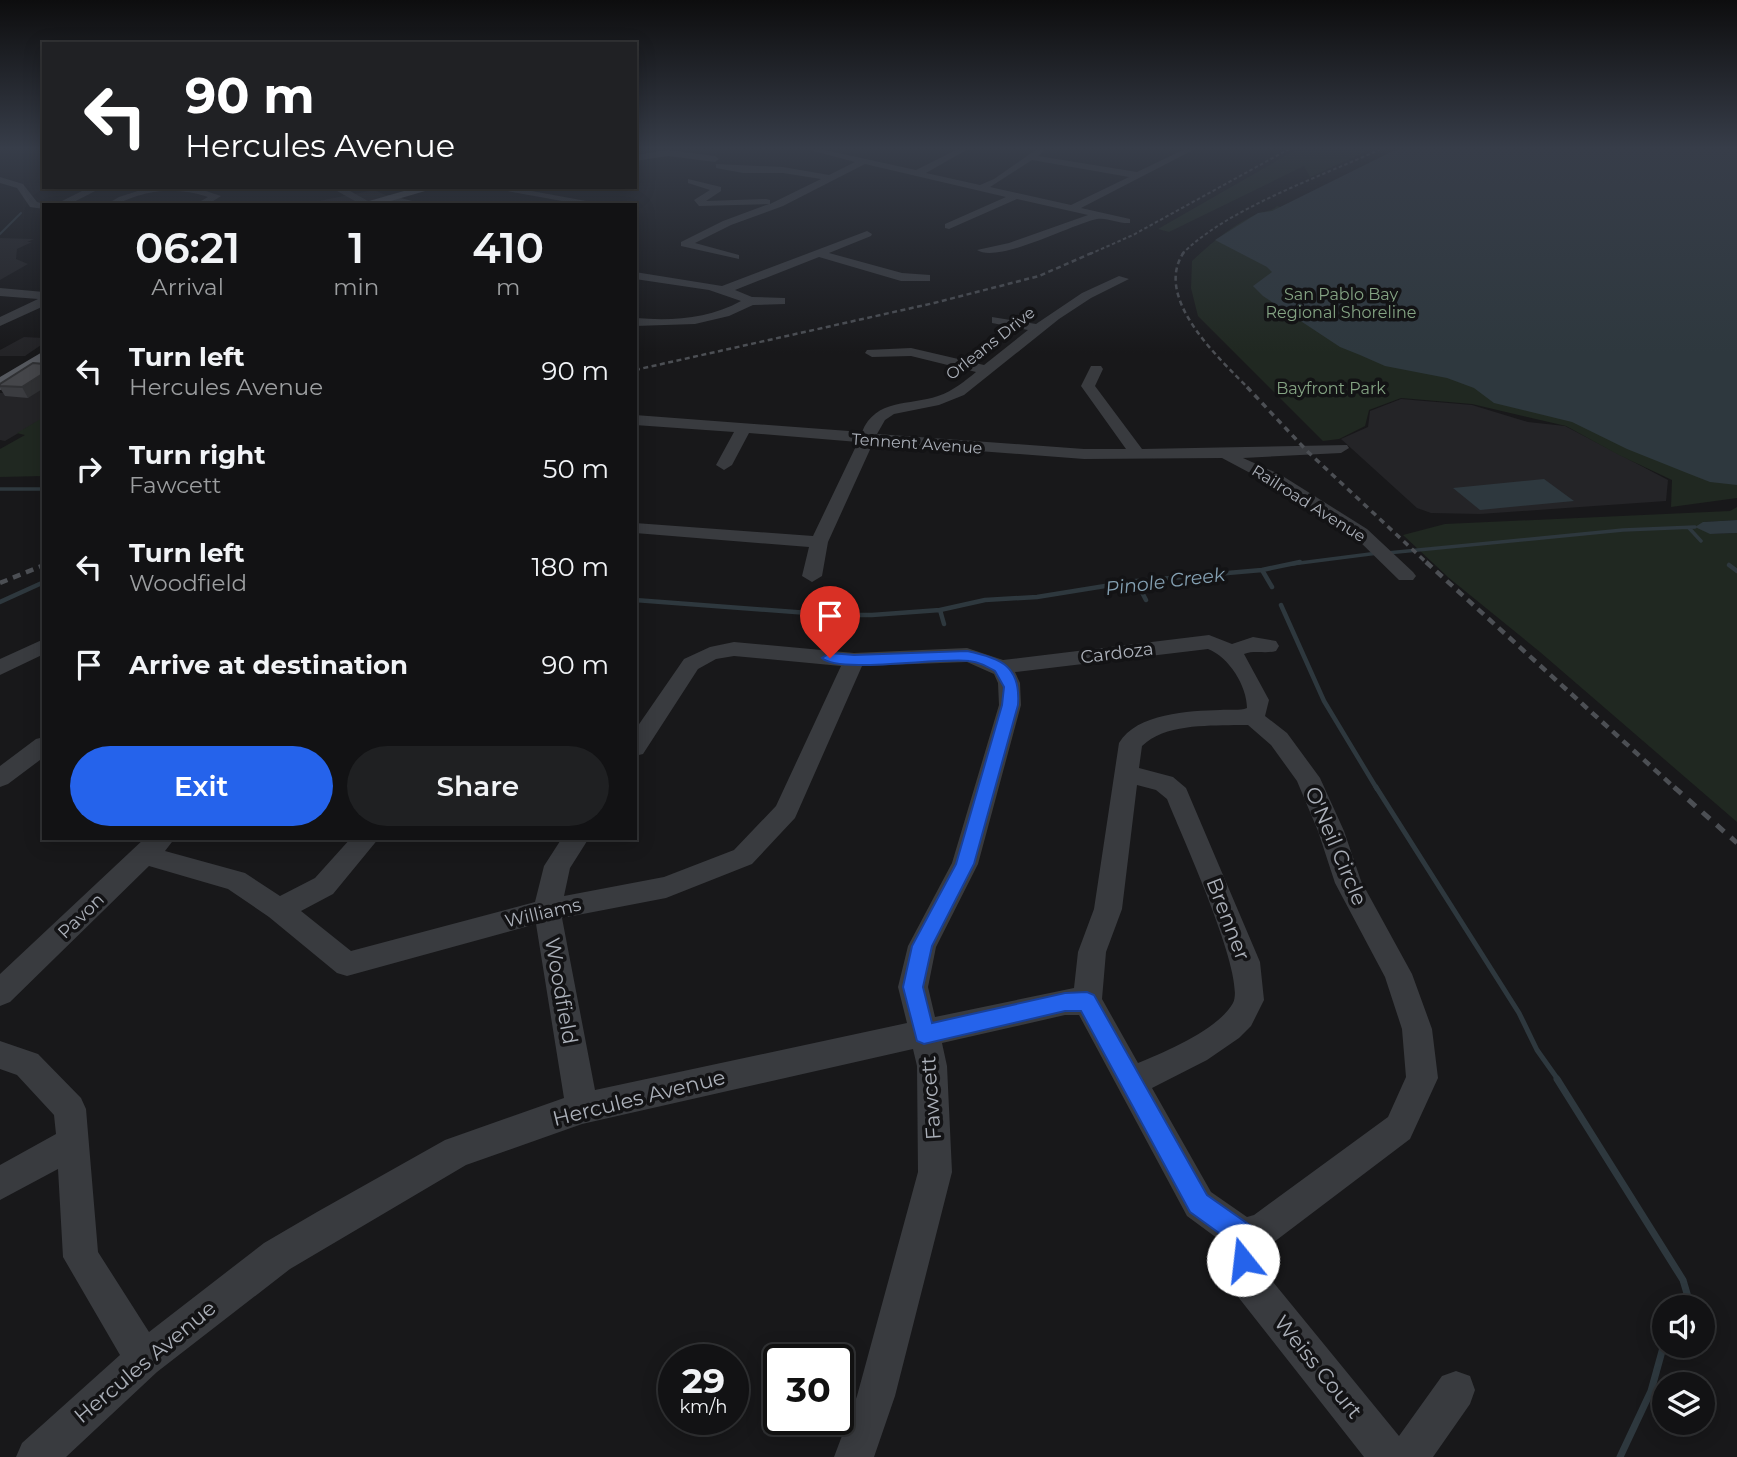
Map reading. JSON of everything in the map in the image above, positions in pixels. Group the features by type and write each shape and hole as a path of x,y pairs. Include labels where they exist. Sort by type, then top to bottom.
{"main road":[{"path":"1,364 40,361"},
{"path":"0,385 40,361"}],"street":[{"path":"735,257 685,244 743,217"},
{"path":"948,226 968,217"},
{"path":"983,250 1002,250 1017,246 1055,229 1075,225 1093,217"},
{"path":"1107,217 1126,221"},
{"path":"720,290 741,285 867,234"},
{"path":"819,254 901,277 926,278"},
{"path":"637,275 720,290 750,301 781,301"},
{"name":"Orleans Drive","path":"812,576 819,542 867,439 871,423 881,414 896,408 946,398 969,385 1079,297 1123,279"},
{"path":"0,292 42,299"},
{"path":"0,322 42,300"},
{"path":"637,322 662,325 735,311 750,301"},
{"path":"997,320 1037,328"},
{"path":"872,353 911,352 986,370"},
{"path":"1096,369 1088,386 1137,453"},
{"name":"Tennent Avenue","path":"637,420 1084,454 1199,452"},
{"path":"724,465 743,429"},
{"path":"1199,452 1267,453 1341,448"},
{"name":"Railroad Avenue","path":"1199,452 1246,463 1361,533 1406,576"},
{"path":"637,528 819,542"},
{"name":"Cardoza","path":"1000,667 1209,642 1222,644 1232,651"},
{"path":"1242,1235 1199,1204 1087,1001 1093,952 1108,909 1131,743 1138,734 1153,727 1216,718 1253,718 1258,708 1258,700 1232,651 1253,644 1269,646"},
{"path":"0,668 42,647"},
{"path":"637,745 691,664 710,654 734,649 854,660 967,655 1000,667"},
{"name":"Williams","path":"154,846 236,881 279,909 347,964 547,910 666,887 743,857 786,811 854,660"},
{"name":"Fawcett","path":"854,1457 876,1396 935,1172 932,1066 913,987 922,946 965,864 1010,705 1011,687 1000,667"},
{"name":"O'Neil Circle","path":"1242,1235 1262,1230 1399,1128 1422,1078 1417,1028 1398,974 1348,883 1331,831 1308,778 1279,739 1253,718"},
{"path":"0,778 42,746"},
{"name":"Brenner","path":"1128,774 1164,783 1177,794 1246,962 1249,982 1248,1004 1228,1028 1174,1064 1132,1081"},
{"path":"279,909 324,886 364,840"},
{"name":"Woodfield","path":"575,840 557,866 547,910 582,1108"},
{"name":"Pavon","path":"0,993 154,846"},
{"name":"Hercules Avenue","path":"36,1457 144,1359 277,1256 457,1152 582,1108 1065,1002 1087,1001"},
{"path":"0,1055 27,1063 69,1109 81,1257 144,1359"},
{"path":"0,1182 71,1144"},
{"name":"Weiss Court","path":"1242,1235 1243,1260 1248,1280 1391,1457"},
{"path":"1409,1457 1456,1390"}],"shaded area":[{"name":"San Pablo Bay Regional Shoreline","path":"1252,217 1737,217 1737,485 1710,482 1627,449 1572,422 1494,403 1474,388 1447,378 1385,366 1340,347 1263,296 1253,286 1272,272 1267,267 1215,240"},
{"path":"0,238 34,239 17,249 16,259 28,264 0,280"},
{"path":"24,337 42,338 42,344 25,356 0,356 0,350"},
{"path":"42,374 42,419 5,441 0,440 0,393"},
{"path":"1401,399 1472,405 1528,422 1565,426 1668,480 1666,501 1480,514 1431,513 1417,508 1341,439 1368,427 1370,411"},
{"path":"1544,479 1574,501 1480,510 1453,488"},
{"path":"1737,520 1737,533 1710,534 1695,527 1703,522"}],"green space":[{"path":"1179,217 1200,217 1169,232 1158,229"},
{"name":"San Pablo Bay Regional Shoreline","path":"1314,217 1737,342 1737,498 1671,507 1672,480 1566,426 1472,404 1401,398 1369,410 1365,426 1339,439 1323,441 1198,316 1191,288 1192,261 1214,241 1248,218"},
{"path":"42,418 42,476 0,477 0,449 25,435 17,433"},
{"path":"1737,507 1737,520 1703,522 1710,534 1737,533 1737,822 1540,652 1449,578 1403,535 1445,524 1730,511"}],"building":[{"path":"33,363 42,364 42,374 22,387 0,384"}],"waterway":[{"path":"0,234 17,217"},
{"name":"Pinole Creek","path":"0,489 42,489"},
{"name":"Pinole Creek","path":"1387,553 1623,530 1695,527"},
{"path":"1689,528 1701,541"},
{"name":"Pinole Creek","path":"1292,564 1378,553"},
{"name":"Pinole Creek","path":"1262,570 1300,562"},
{"path":"1729,565 1737,571"},
{"name":"Pinole Creek","path":"1136,581 1262,570"},
{"path":"1262,570 1272,587"},
{"name":"Pinole Creek","path":"940,610 985,600 1037,597 1136,581"},
{"path":"1136,581 1146,600"},
{"path":"0,602 42,583"},
{"name":"Pinole Creek","path":"637,600 835,615 940,610"},
{"path":"1281,605 1324,701 1377,789"},
{"path":"940,610 944,624"},
{"path":"1376,787 1519,1013 1537,1050 1559,1081"},
{"path":"1557,1079 1683,1280 1687,1295"},
{"path":"1620,1457 1651,1391 1660,1358"}],"railway":[{"path":"1090,254 1166,217"},
{"path":"1184,252 1201,237 1233,217"},
{"path":"637,370 934,303 1039,276 1094,252"},
{"path":"1184,252 1176,270 1177,289 1183,308 1207,345 1249,389"},
{"path":"1247,387 1307,451 1428,564"},
{"path":"1426,562 1676,789"},
{"path":"0,583 42,566"},
{"path":"1674,787 1737,843"}],"route":[{"path":"830,658 854,660 967,655 1000,667 1007,676 1011,687 1010,705 965,864 922,946 913,987 924,1034 1065,1002 1087,1001 1199,1204 1242,1235 1243,1260"}],"park label":[{"name":"Bayfront Park","path":"1331,388"}]}
